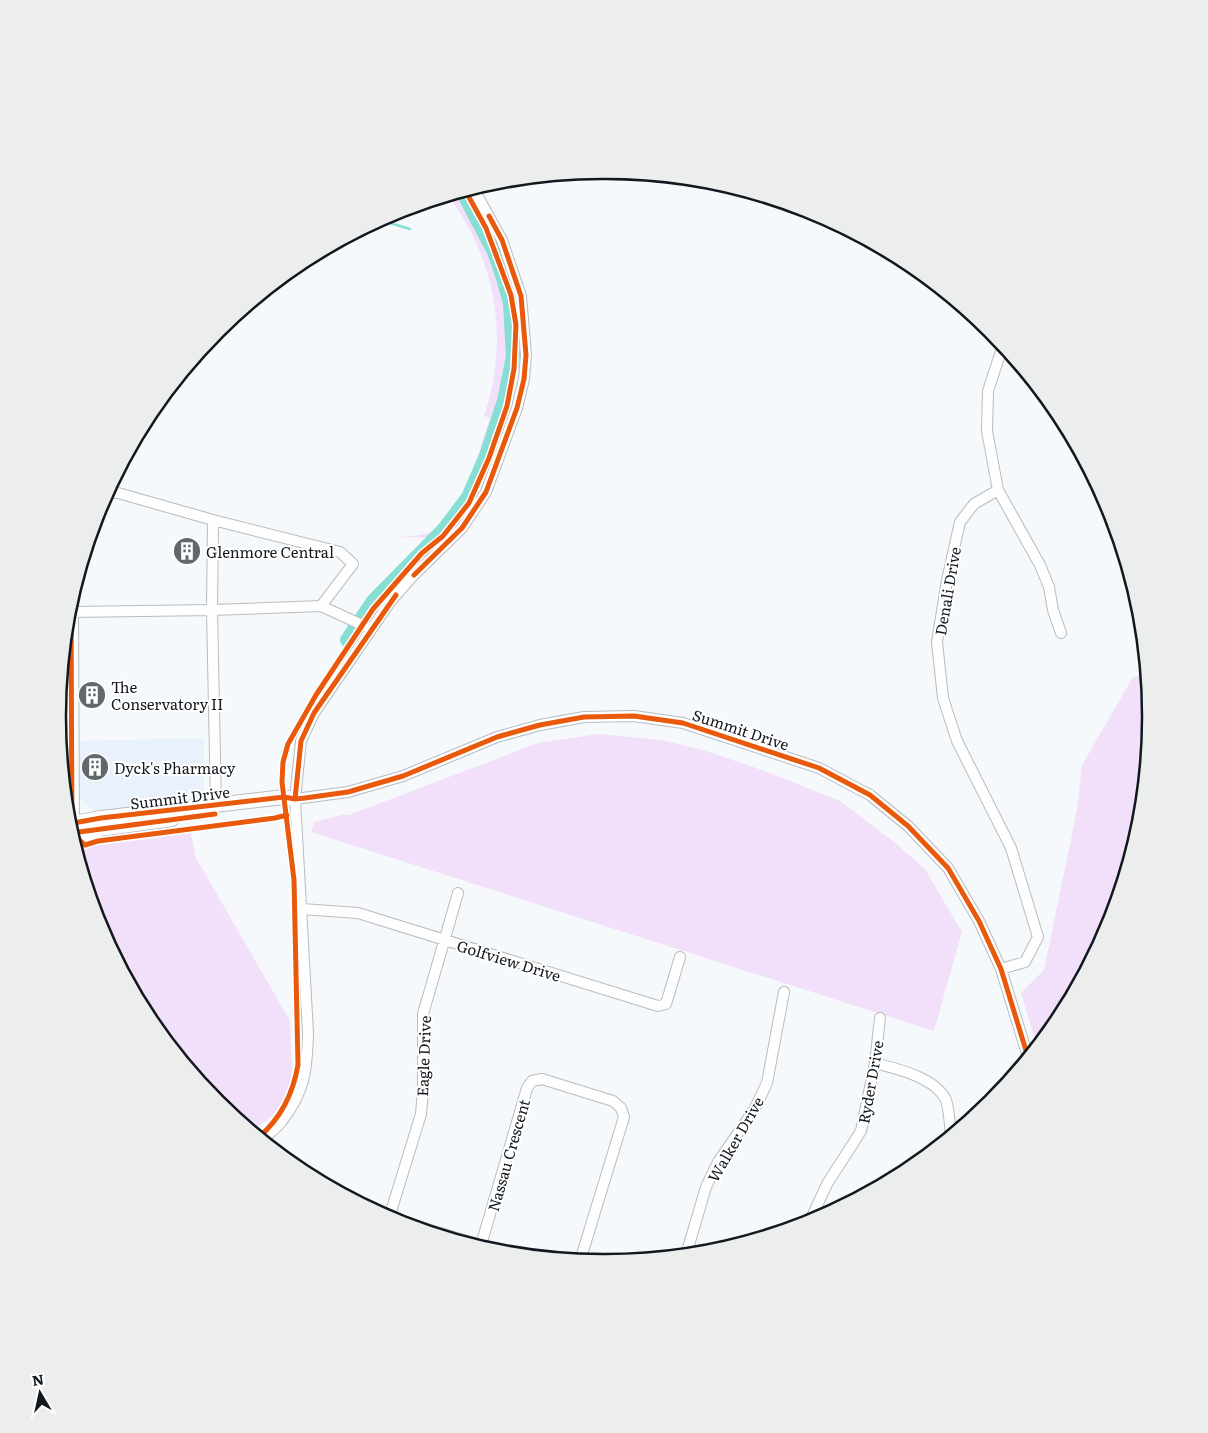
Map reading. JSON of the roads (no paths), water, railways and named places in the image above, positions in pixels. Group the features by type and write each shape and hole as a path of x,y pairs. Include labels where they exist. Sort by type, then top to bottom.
{"main road":[{"path":"71,646 71,787"},
{"path":"72,796 77,806 84,813 102,824 82,841"},
{"name":"Summit Drive","path":"79,829 216,805 284,797 295,799"},
{"name":"Summit Drive","path":"102,824 285,804 295,799"}],"street":[{"path":"267,1135 282,1122 300,1094 307,1067 308,1034 295,799 301,742 314,713 390,602 410,579 462,528 486,492 517,408 524,379 526,355 521,296 502,240 477,194"},
{"path":"1000,354 988,391 987,431 998,490 1040,565 1049,587 1053,610 1061,634"},
{"name":"Denali Drive","path":"998,490 974,504 960,522 947,580 937,642 942,698 957,740 1011,848 1038,937 1025,962 1001,969"},
{"path":"115,493 340,552 353,564 321,606"},
{"path":"213,520 212,610 216,805"},
{"path":"78,607 212,610 321,606 371,629"},
{"name":"Summit Drive","path":"295,799 348,792 394,779 497,737 540,725 584,717 634,716 683,723 819,768 870,795 908,826 948,868 979,920 1001,969 1026,1050"},
{"name":"Eagle Drive","path":"391,1210 421,1114 423,1090 423,1014 458,893"},
{"name":"Golfview Drive","path":"302,909 358,913 658,1006 666,1004 680,957"},
{"name":"Walker Drive","path":"688,1248 706,1188 718,1162 754,1110 767,1083 784,992"},
{"name":"Ryder Drive","path":"815,1211 827,1184 861,1131 875,1063 880,1018"},
{"path":"875,1063 909,1072 934,1086 946,1100 950,1128"},
{"name":"Nassau Crescent","path":"483,1240 528,1088 532,1081 542,1078 613,1101 621,1108 624,1117 582,1253"}],"waterway":[{"path":"347,640 373,601 444,529 468,497 486,456 504,401 513,356 510,304 494,252 465,197"},
{"path":"391,223 410,229"}],"place":[{"name":"Glenmore Central","path":"187,551"},
{"name":"The Conservatory II","path":"92,695"},
{"name":"Dyck's Pharmacy","path":"95,767"}]}
